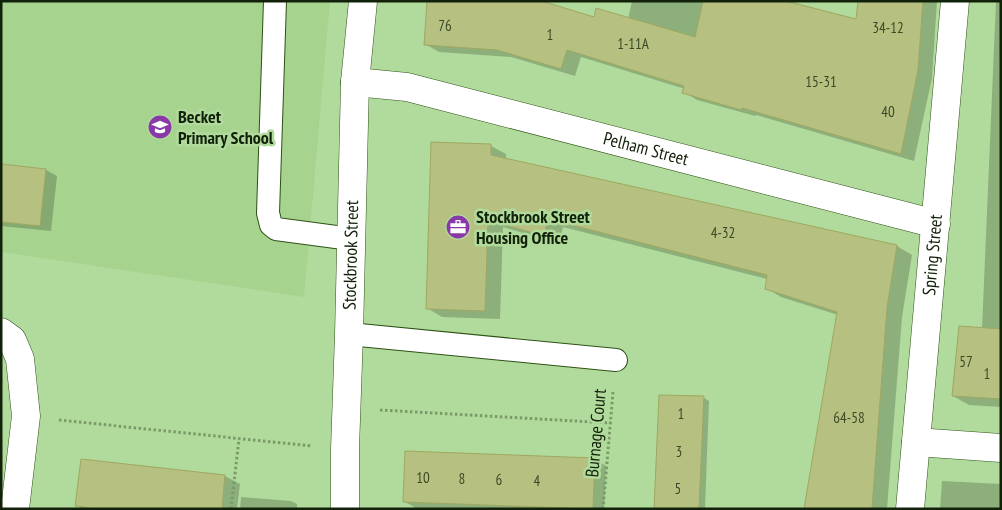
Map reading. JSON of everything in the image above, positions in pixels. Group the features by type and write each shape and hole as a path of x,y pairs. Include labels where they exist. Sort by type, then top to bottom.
{"street":[{"name":"Stockbrook Street","path":"345,509 355,82 363,1"},
{"name":"Spring Street","path":"910,509 955,1"},
{"name":"Pelham Street","path":"355,82 406,87 936,224"},
{"path":"1,332 12,340 20,359 26,416 15,509"},
{"path":"916,442 1001,448"}],"lane":[{"path":"275,1 268,213 271,224 276,229 350,239"},
{"path":"350,334 616,360"}],"path":[{"name":"Burnage Court","path":"603,509 616,360"},
{"path":"346,409 611,423"},
{"path":"26,416 345,449"},
{"path":"231,509 238,439"}],"shaded area":[{"name":"Becket Primary School","path":"1,1 330,1 304,297 1,252"}],"building":[{"path":"427,1 542,1 594,17 596,8 695,37 703,1 786,1 856,19 858,1 923,1 918,70 901,154 742,108 741,110 682,93 684,86 567,50 561,69 497,50 424,45"},
{"path":"431,142 491,144 491,155 897,245 887,308 872,509 804,509 837,312 765,289 767,275 548,219 544,236 488,220 485,311 426,309"},
{"path":"1,164 46,169 40,226 1,222"},
{"path":"959,326 1001,329 1001,399 952,396"},
{"path":"659,395 704,396 699,509 654,509"},
{"path":"405,451 595,458 593,509 403,502"},
{"path":"81,459 225,475 222,509 97,509 75,506"}],"place":[{"name":"Becket Primary School","path":"160,127"},
{"name":"Stockbrook Street Housing Office","path":"458,227"}]}
